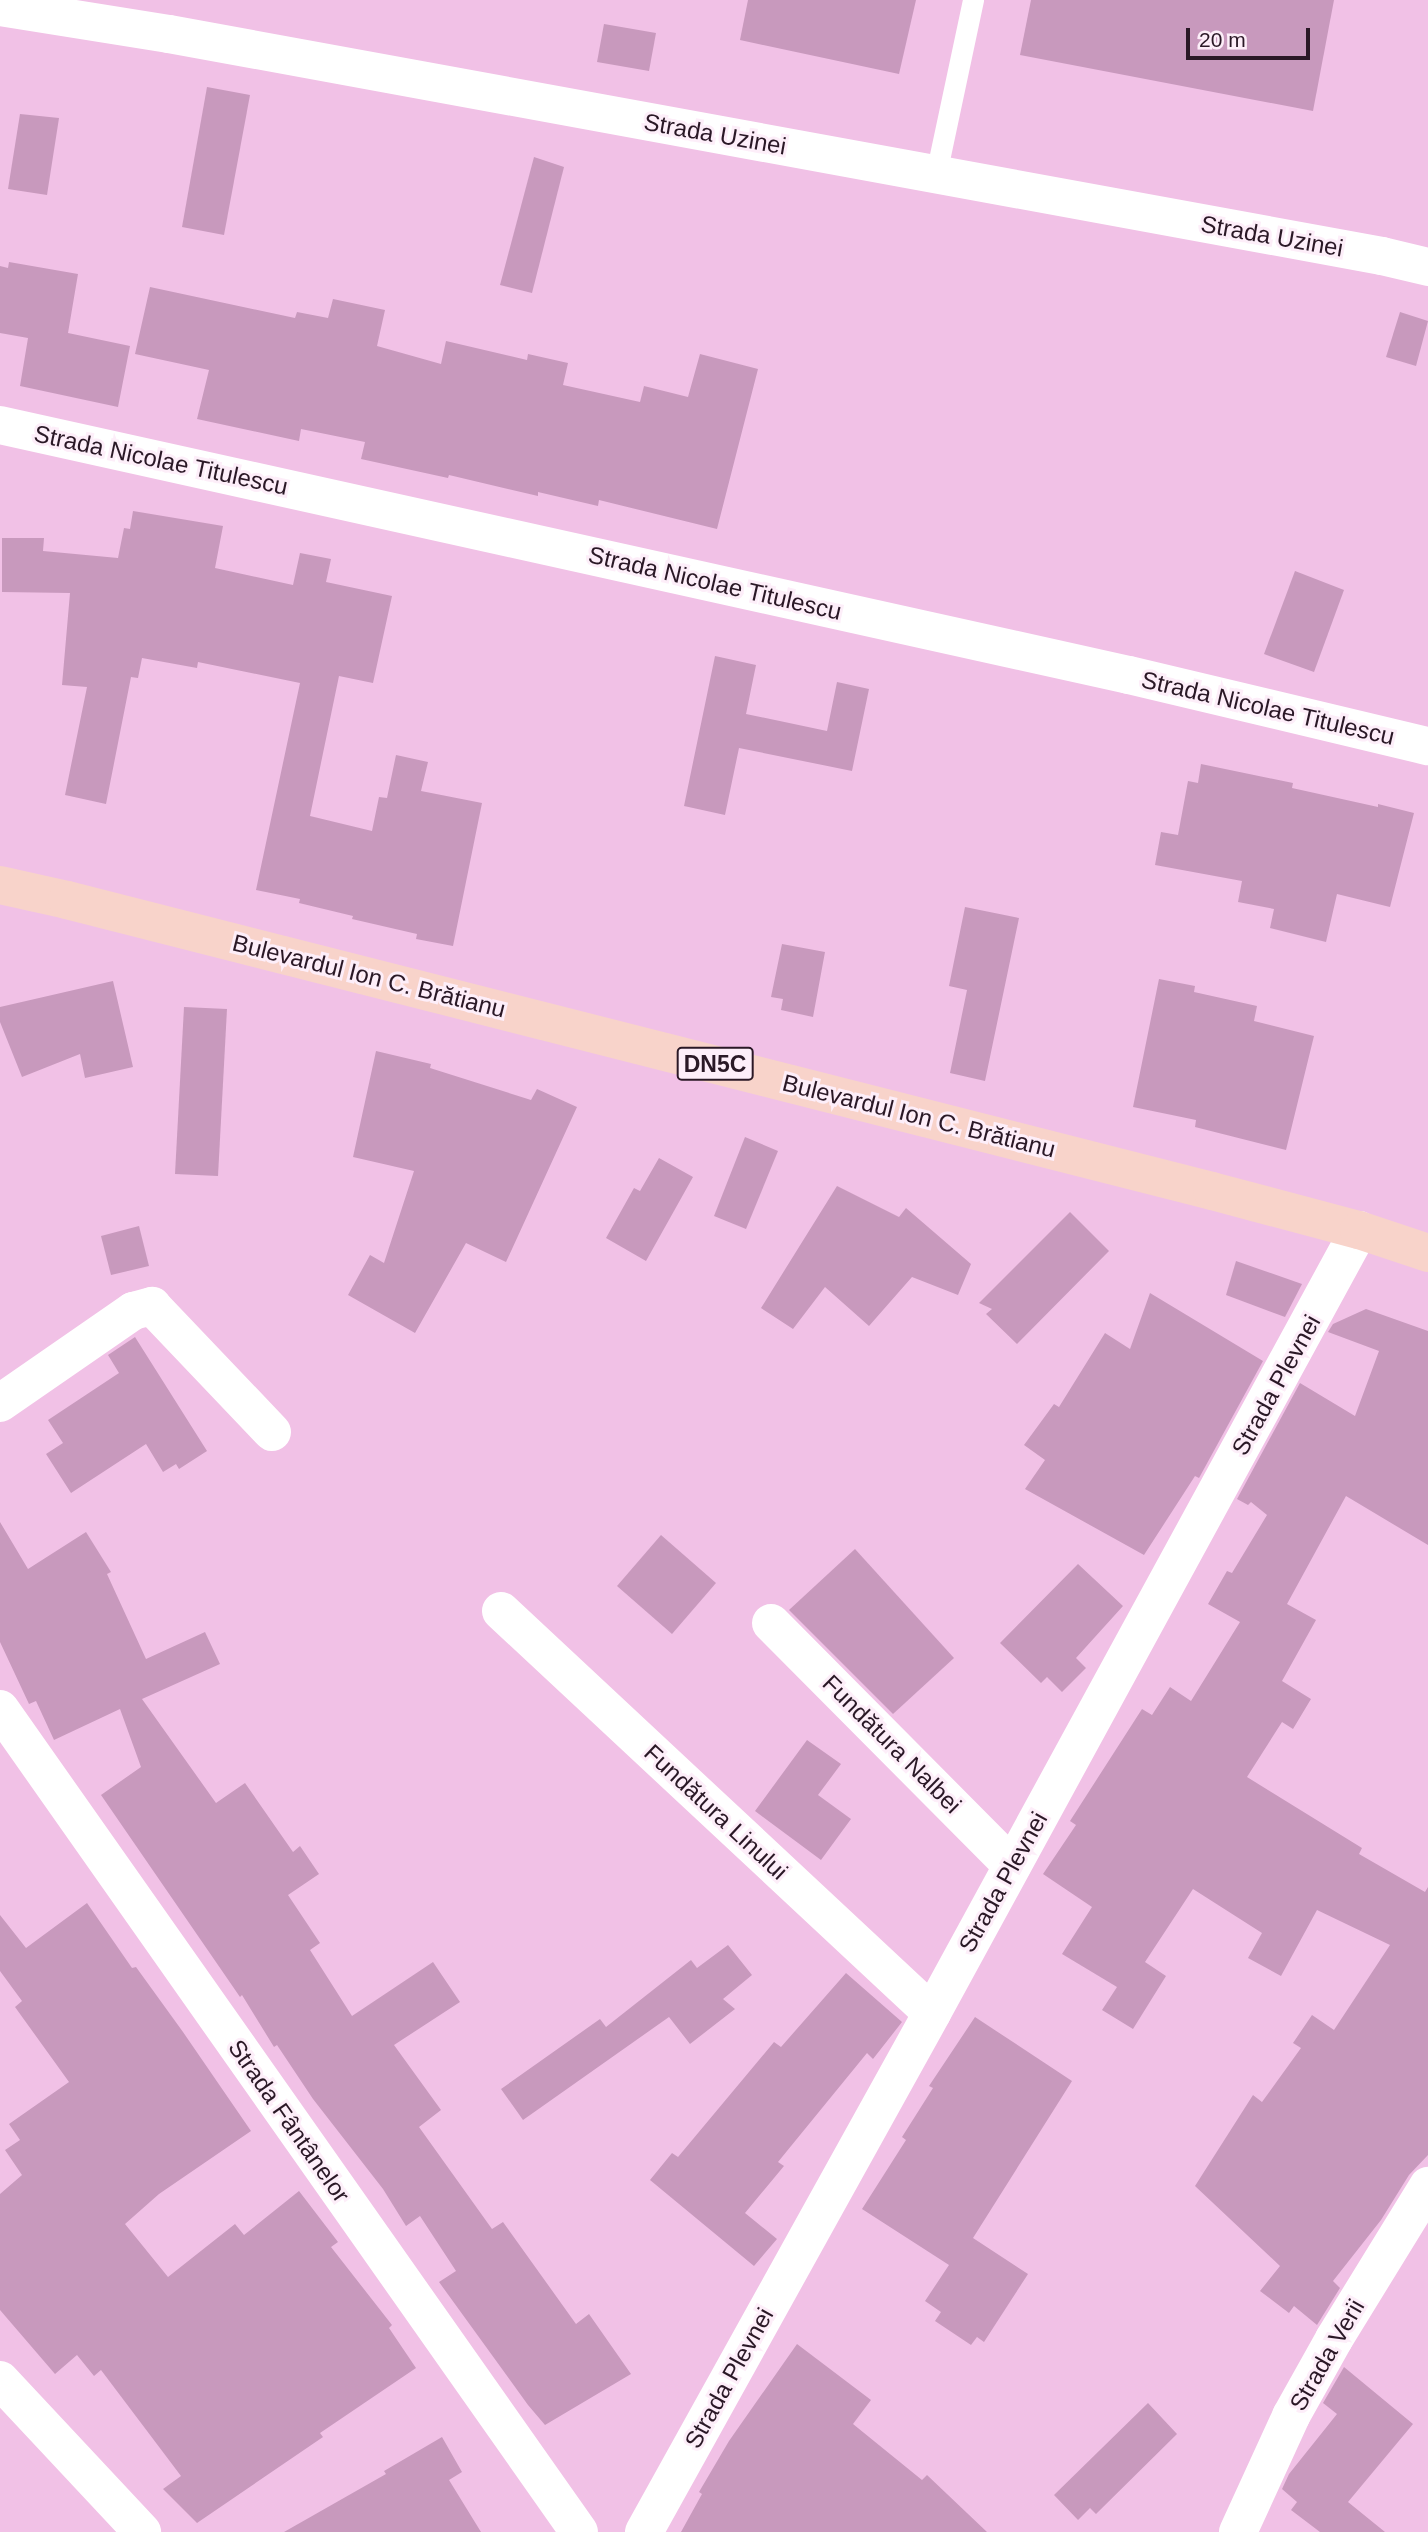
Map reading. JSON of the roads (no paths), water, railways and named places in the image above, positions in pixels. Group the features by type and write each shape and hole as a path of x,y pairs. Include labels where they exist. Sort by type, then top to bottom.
{"main road":[{"name":"Bulevardul Ion C. Brătianu","path":"0,885 1359,1230 1428,1252"}],"street":[{"name":"Strada Uzinei","path":"0,8 169,34 1382,256 1428,267"},
{"name":"Strada Nicolae Titulescu","path":"0,425 1116,672 1428,746"},
{"name":"Strada Plevnei","path":"644,2532 932,2013 1359,1230"},
{"path":"0,1403 133,1311 152,1306 272,1432"},
{"name":"Fundătura Linului","path":"501,1611 932,2013"},
{"name":"Fundătura Nalbei","path":"771,1623 1012,1866"},
{"name":"Strada Fântânelor","path":"0,1709 579,2532"},
{"name":"Strada Verii","path":"1238,2532 1291,2416 1334,2339 1428,2186"},
{"path":"0,2380 142,2532"}],"lane":[{"path":"936,174 973,0"}]}
